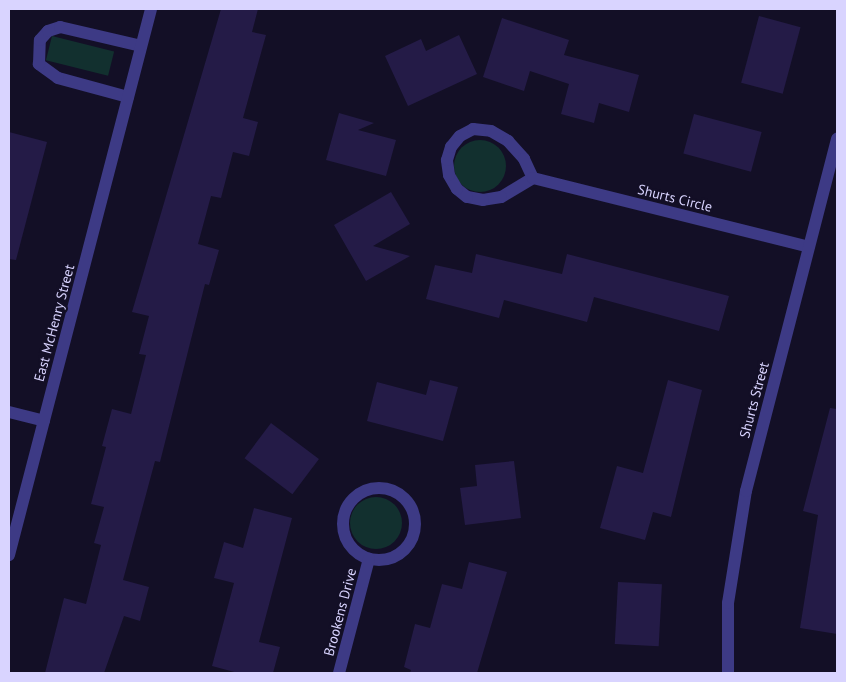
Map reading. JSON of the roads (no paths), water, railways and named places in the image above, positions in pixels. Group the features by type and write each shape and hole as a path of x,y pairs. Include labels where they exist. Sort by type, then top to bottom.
{"street":[{"name":"East McHenry Street","path":"9,556 151,9"},
{"path":"128,98 58,78 40,64 40,40 48,31 60,27 141,46"},
{"path":"473,129 491,131 508,141 524,159 533,178 501,197 482,200 467,197 457,189 449,175 447,160 451,147 460,136 473,129"},
{"name":"Shurts Street","path":"728,673 728,603 736,541 837,139"},
{"name":"Shurts Circle","path":"533,178 809,247"},
{"path":"9,412 44,421"},
{"name":"Brookens Drive","path":"384,488 404,498 411,508 414,531 410,542 392,558 369,559 350,545 343,520 347,507 361,493 384,488"},
{"name":"Brookens Drive","path":"339,673 369,559"}]}
